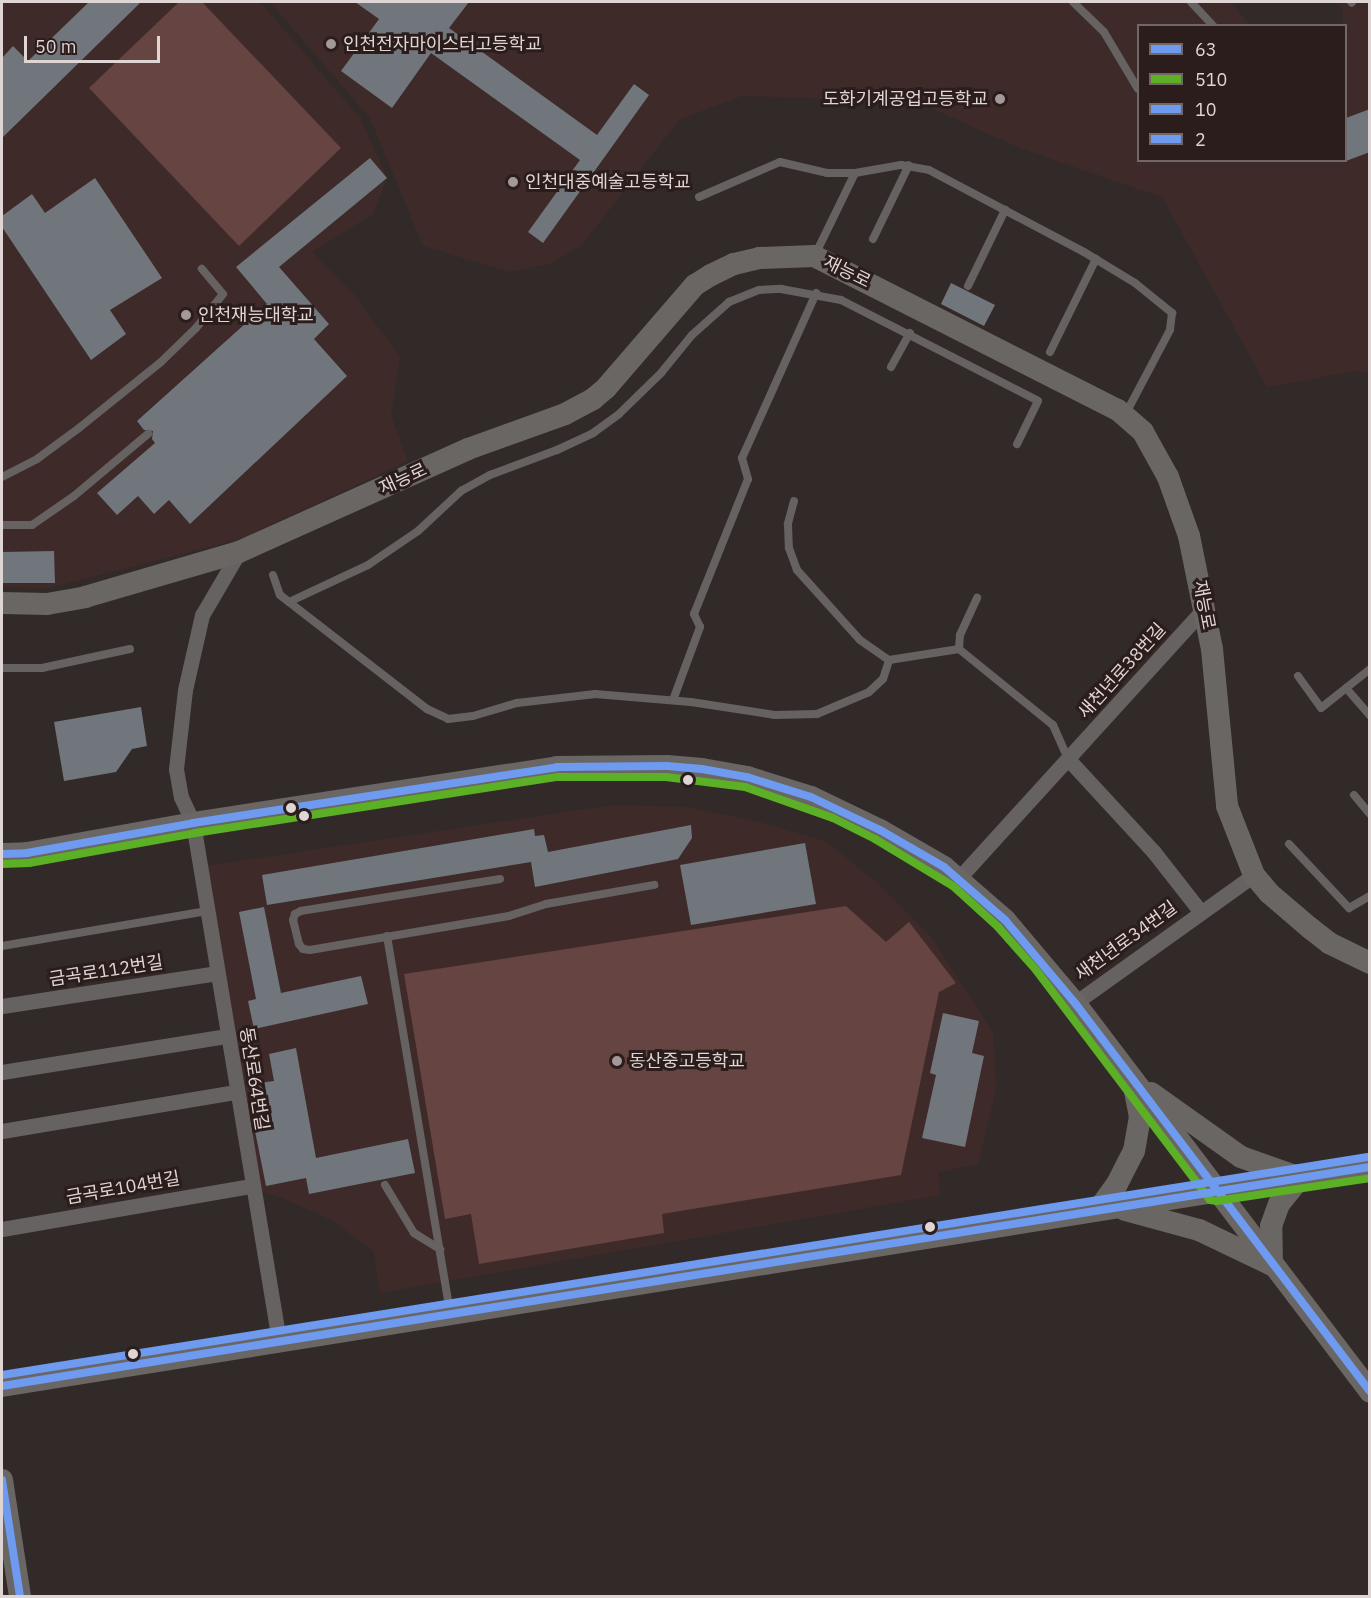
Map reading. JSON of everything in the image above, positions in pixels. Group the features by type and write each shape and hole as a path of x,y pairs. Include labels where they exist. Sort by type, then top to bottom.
{"street":[{"name":"재능로","path":"2,603 47,604 85,597 239,552 468,449 565,414 593,399 617,377 695,285 711,275 759,258 814,256 1125,415 1143,432 1176,496 1190,536 1212,649 1227,806 1254,875 1269,893 1329,943 1370,963"},
{"name":"동산로64번길","path":"239,552 202,615 184,690 176,769 181,797 193,823 251,1186 279,1341"},
{"name":"새천년로38번길","path":"959,878 1204,609"},
{"name":"새천년로34번길","path":"1068,759 1153,852 1200,911"},
{"path":"2,854 27,853 193,823 557,766 667,766 747,777 811,797 880,830 959,878 1005,920 1075,1003 1215,1191 1370,1392"},
{"name":"새천년로34번길","path":"1075,1003 1200,911 1254,875"},
{"name":"금곡로112번길","path":"2,1006 217,973"},
{"path":"2,1072 227,1036"},
{"path":"1132,1080 1241,1157 1300,1178"},
{"path":"1105,1208 1134,1151 1140,1117 1132,1080"},
{"path":"2,1131 236,1092"},
{"path":"2,1386 1370,1167"},
{"path":"1272,1265 1271,1226 1279,1204 1300,1178"},
{"name":"금곡로104번길","path":"2,1229 251,1186"},
{"path":"1105,1208 1162,1218 1199,1230 1272,1265"},
{"path":"2,1480 7,1556 20,1596"}],"lane":[{"path":"1073,2 1104,32 1137,88"},
{"path":"1191,2 1211,24"},
{"path":"699,197 780,162 818,172 855,172 909,165 930,170 1096,259 1146,291 1168,309 1173,318 1170,330 1125,415"},
{"path":"873,239 909,165"},
{"path":"814,256 855,172"},
{"path":"968,286 1005,210"},
{"path":"1050,352 1096,259"},
{"path":"2,477 37,459 79,428 161,362 196,328 223,294 202,269"},
{"path":"289,602 368,565 418,531 461,491 490,475 557,450 593,433 619,414 661,373 692,335 729,302 759,290 781,289 816,293 841,300 910,333 1038,401 1017,444"},
{"path":"673,700 700,627 694,614 748,479 742,458 816,293"},
{"path":"891,367 910,333"},
{"path":"2,525 32,525 74,496 148,434"},
{"path":"794,501 788,524 789,540 797,570 860,640 889,660 959,649 1053,725 1068,759"},
{"path":"273,575 280,595 427,709 448,719 473,717 517,703 595,694 673,700 775,715 818,714 869,692 883,679 889,660"},
{"path":"959,649 960,635 976,598"},
{"path":"2,668 42,668 130,649"},
{"path":"1298,676 1321,708 1370,669"},
{"path":"1346,688 1370,716"},
{"path":"1354,795 1370,814"},
{"path":"1289,844 1349,908 1370,896"},
{"path":"500,879 301,911 295,914 294,920 299,944 303,949 310,950 509,916 546,904 654,885"},
{"path":"2,946 207,911"},
{"path":"387,936 450,1314"},
{"path":"385,1185 414,1233 440,1249"}],"shaded area":[{"name":"인천재능대학교","path":"2,2 260,2 360,118 387,178 373,214 312,252 352,292 400,357 391,416 408,461 240,539 49,588 2,587"},
{"path":"179,2 202,2 341,148 239,246 89,88"},
{"path":"270,2 1230,2 1249,24 1137,24 1137,162 1347,162 1347,24 1342,24 1343,11 1336,2 1369,2 1369,373 1353,371 1267,387 1162,197 1022,149 916,101 742,96 680,119 581,246 549,264 510,272 423,246 370,118"},
{"name":"동산중고등학교","path":"612,805 686,807 756,821 825,841 875,881 932,938 993,1033 996,1090 978,1164 938,1172 940,1195 380,1293 374,1252 334,1221 262,1192 205,866"},
{"path":"846,906 886,942 909,922 956,983 939,992 901,1175 662,1214 664,1233 479,1264 471,1214 445,1219 404,974"}],"building":[{"path":"89,2 141,2 2,138 2,58 13,46 28,61"},
{"path":"355,2 469,2 449,28 597,135 634,84 649,95 543,243 528,232 580,160 431,53 392,108 341,71 379,19"},
{"path":"1370,109 1370,152 1347,161 1347,118"},
{"path":"370,158 387,178 279,267 329,324 314,339 347,376 190,524 169,500 154,514 138,496 117,515 97,493 155,443 152,439 153,431 144,430 137,421 267,304 236,267"},
{"path":"95,178 162,278 110,310 126,334 91,360 2,227 2,216 32,194 45,213"},
{"path":"951,283 995,305 984,326 941,304"},
{"path":"54,551 55,583 2,583 2,552"},
{"path":"141,707 147,746 132,749 116,772 64,781 54,722"},
{"path":"691,825 692,838 678,859 535,887 531,862 267,905 262,875 534,829 535,836 544,835 548,852"},
{"path":"805,843 816,904 691,925 680,865"},
{"path":"264,907 281,993 361,976 368,1004 254,1029 248,1001 256,999 239,912"},
{"path":"943,1013 979,1021 972,1053 984,1056 965,1147 922,1138 936,1075 930,1073"},
{"path":"296,1048 316,1158 408,1139 415,1173 309,1194 306,1178 266,1186 254,1126 267,1124 259,1083 274,1081 269,1054"}],"transit line":[{"name":"63","path":"2,854 27,853 193,823 557,767 667,766 702,769 747,777 811,797 880,830 944,867 1005,920 1075,1003 1370,1391"},
{"name":"510","path":"2,864 29,863 195,833 558,777 666,777 745,787 833,818 875,839 953,886 998,927 1036,970 1210,1200 1217,1201 1370,1178"},
{"name":"2","path":"2,1375 1368,1157"},
{"name":"10","path":"2,1386 1370,1167"},
{"name":"10","path":"2,1480 20,1596"}],"place":[{"name":"인천전자마이스터고등학교","path":"331,44"},
{"name":"도화기계공업고등학교","path":"1000,99"},
{"name":"인천대중예술고등학교","path":"513,182"},
{"name":"인천재능대학교","path":"186,315"},
{"name":"동산중고등학교","path":"617,1061"}]}
